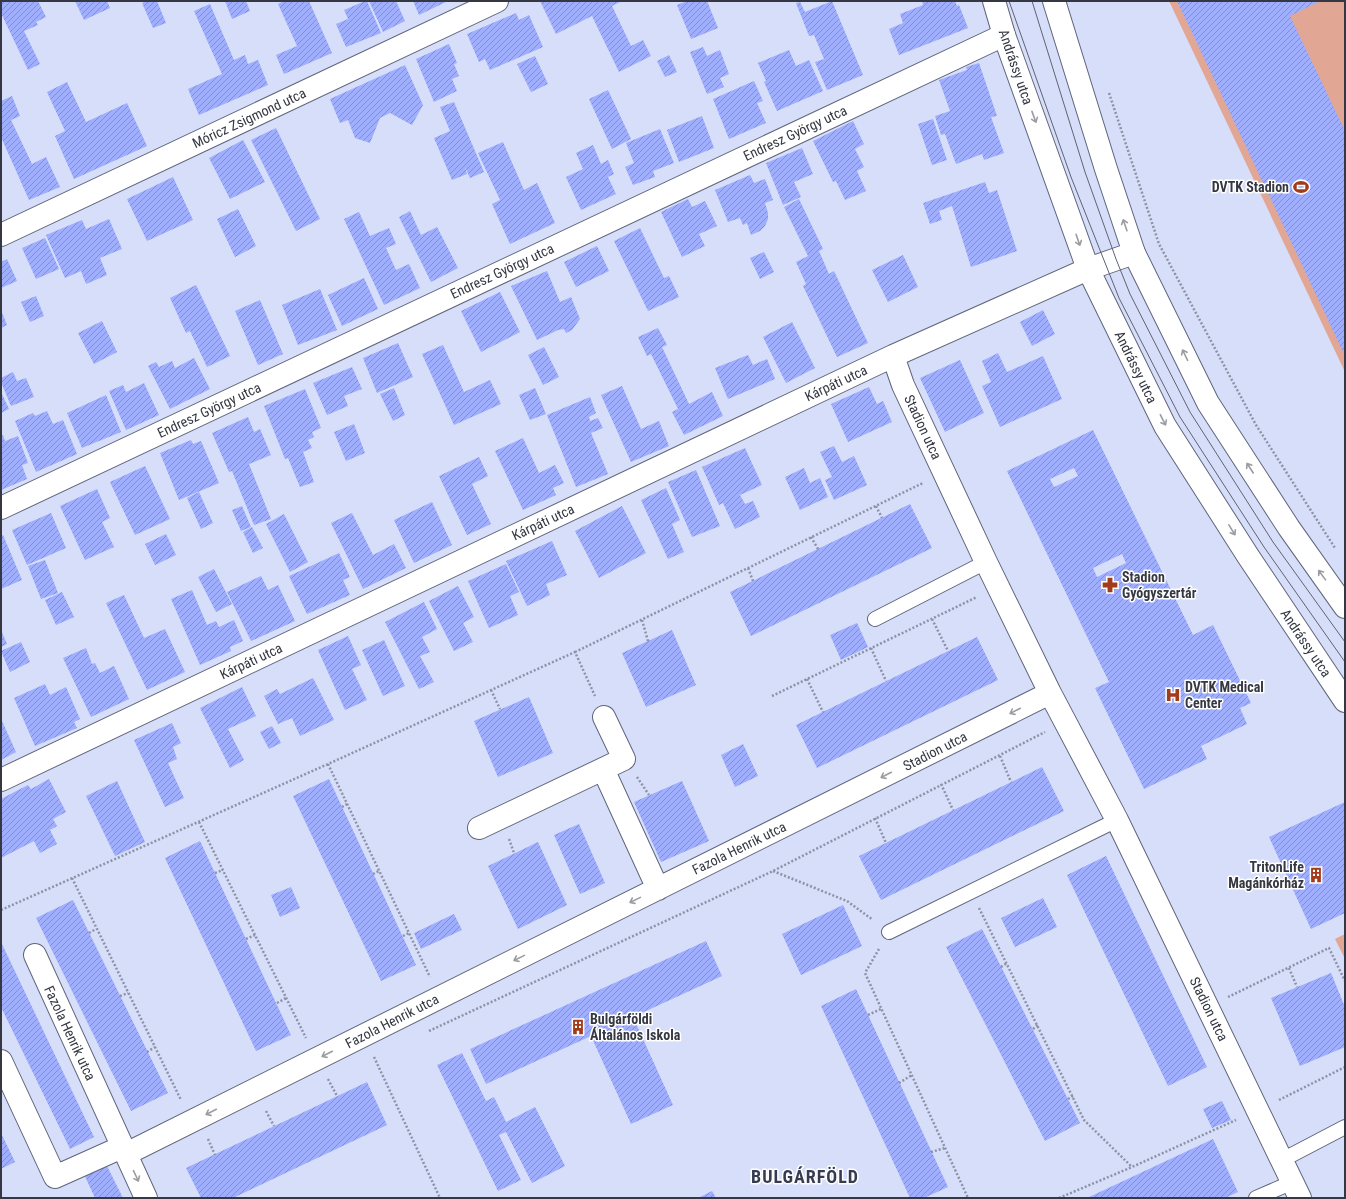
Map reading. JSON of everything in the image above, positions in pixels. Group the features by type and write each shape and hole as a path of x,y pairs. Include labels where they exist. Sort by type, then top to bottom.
{"street":[{"name":"Móricz Zsigmond utca","path":"1,235 497,1"},
{"name":"Andrássy utca","path":"994,1 1004,34 1088,269 1165,426 1248,556 1345,701"},
{"path":"1054,1 1106,169 1134,253 1208,403 1289,528 1345,607"},
{"name":"Endresz György utca","path":"1,508 1004,34"},
{"name":"Kárpáti utca","path":"1,780 893,356 1088,269 1134,253"},
{"name":"Stadion utca","path":"893,356 903,385 986,562 1050,693 1117,820 1296,1190"},
{"name":"Stadion utca","path":"820,808 1050,693"},
{"path":"478,828 603,770 624,758 604,717"},
{"path":"603,770 658,889"},
{"name":"Fazola Henrik utca","path":"124,1150 199,1129 316,1059 820,808"},
{"name":"Fazola Henrik utca","path":"35,955 146,1198"},
{"path":"1,1061 55,1177 124,1150"}],"lane":[{"path":"875,619 986,562"},
{"path":"889,932 1117,820"},
{"path":"1282,1160 1345,1127"},
{"path":"1256,1198 1296,1190"}],"path":[{"path":"1107,86 1159,244 1256,425 1337,551"},
{"path":"1,910 575,652 944,472"},
{"path":"876,506 882,518"},
{"path":"811,537 818,549"},
{"path":"748,568 753,581"},
{"path":"772,696 981,595"},
{"path":"932,619 948,651"},
{"path":"642,620 648,641"},
{"path":"871,648 886,681"},
{"path":"575,652 604,717"},
{"path":"807,679 823,712"},
{"path":"491,690 500,709"},
{"path":"424,1034 773,871 1065,722"},
{"path":"1000,756 1012,782"},
{"path":"328,764 440,998"},
{"path":"941,784 953,810"},
{"path":"342,807 347,804"},
{"path":"875,818 886,843"},
{"path":"199,822 316,1059"},
{"path":"215,873 222,870"},
{"path":"373,874 379,871"},
{"path":"773,871 847,901 889,932 865,973 968,1198"},
{"path":"72,878 155,1047 199,1129 215,1155"},
{"path":"970,892 1007,963 1084,1120 1132,1167"},
{"path":"89,933 96,929"},
{"path":"403,936 409,933"},
{"path":"246,939 255,935"},
{"path":"1207,1007 1329,948 1345,981"},
{"path":"1001,967 1007,963"},
{"path":"1289,968 1297,987"},
{"path":"120,996 128,993"},
{"path":"277,1003 286,998"},
{"path":"868,1015 881,1009"},
{"path":"1033,1029 1038,1025"},
{"path":"364,1036 440,1197 434,1198"},
{"path":"147,1052 155,1047"},
{"path":"367,1060 381,1054"},
{"path":"1059,1198 1258,1110 1345,1067"},
{"path":"899,1083 912,1075"},
{"path":"334,1076 328,1079 336,1096"},
{"path":"1068,1100 1073,1096"},
{"path":"265,1108 274,1126"},
{"path":"931,1152 945,1148"}],"green space":[{"name":"DVTK Stadion","path":"1169,1 1345,1 1345,372"},
{"path":"1345,934 1345,959 1335,939"}],"building":[{"path":"1,1 38,1 46,17 36,22 38,25 24,31 40,64 28,70 1,13"},
{"path":"75,1 107,1 110,8 84,20"},
{"path":"146,1 157,1 166,23 153,28 142,3"},
{"path":"225,1 246,1 250,11 232,19"},
{"path":"284,1 309,1 332,53 284,74 276,55 297,46 278,4"},
{"path":"367,1 381,33 346,47 336,24 348,19 344,10"},
{"path":"369,1 396,1 405,21 383,32"},
{"path":"413,1 448,1 419,15"},
{"path":"540,1 622,1 612,6 631,46 643,40 651,56 619,72 592,16 556,34"},
{"path":"687,1 707,1 718,28 691,39 677,5"},
{"path":"832,1 863,75 827,90 815,62 824,59 814,35 809,36 796,3 800,2 805,12"},
{"path":"922,1 955,1 957,6 959,5 968,28 899,55 889,29 903,23 900,14 923,5"},
{"name":"DVTK Stadion","path":"1177,1 1320,1 1290,16 1345,131 1345,356"},
{"path":"210,4 234,60 245,55 248,64 258,60 268,85 199,115 188,89 222,74 194,11"},
{"path":"516,13 519,20 529,15 543,47 490,70 485,59 479,62 467,34"},
{"path":"449,44 457,63 454,64 459,76 452,79 457,91 434,102 416,59"},
{"path":"703,47 707,56 720,50 729,74 720,78 724,87 707,94 690,52"},
{"path":"789,50 796,66 809,60 823,91 777,111 764,82 766,81 758,63"},
{"path":"669,55 677,72 665,77 657,61"},
{"path":"535,56 548,84 531,92 517,64"},
{"path":"979,63 997,116 991,117 1004,153 984,160 982,154 956,164 945,134 941,135 935,116 950,111 939,80 967,70 966,67"},
{"path":"405,65 423,105 412,125 390,113 380,118 370,143 355,138 348,120 340,123 330,99"},
{"path":"754,81 763,101 757,103 766,123 729,139 713,99"},
{"path":"67,82 86,122 127,103 147,146 74,179 55,136 65,131 47,92"},
{"path":"608,90 631,139 612,149 589,99"},
{"path":"12,96 20,116 11,120 32,164 46,157 60,187 29,200 1,137 1,101"},
{"path":"454,102 484,172 470,178 465,167 467,174 452,180 434,138 450,131 440,107"},
{"path":"702,116 714,148 679,162 667,130"},
{"path":"933,119 947,160 932,165 918,124"},
{"path":"853,121 864,144 855,149 864,167 857,171 866,191 845,200 836,181 833,182 813,141"},
{"path":"276,128 320,219 296,231 251,140"},
{"path":"660,129 674,163 653,171 655,177 633,185 625,167 634,163 626,143"},
{"path":"243,140 265,182 230,199 209,158"},
{"path":"503,142 524,190 537,183 555,223 510,244 492,204 500,200 478,153"},
{"path":"593,145 601,164 608,160 614,174 608,177 616,194 581,210 566,177 583,169 576,153"},
{"path":"802,148 813,174 794,182 801,197 783,205 766,163"},
{"path":"750,175 754,183 765,179 773,200 765,203 768,219 765,226 760,231 751,235 747,223 743,225 740,218 728,222 715,190"},
{"path":"173,177 193,220 147,241 127,199"},
{"path":"985,182 989,193 997,190 1017,251 971,267 952,206 939,211 942,220 930,224 923,203"},
{"path":"688,199 692,207 705,201 717,226 699,234 705,246 682,257 661,212"},
{"path":"799,199 823,249 819,251 829,274 834,271 868,343 837,357 803,286 806,284 796,262 808,256 784,207"},
{"path":"238,209 256,246 235,257 217,219"},
{"path":"410,211 421,235 437,227 458,268 431,282 399,217"},
{"path":"359,212 370,236 389,228 396,244 386,248 396,270 409,264 420,288 384,305 344,219"},
{"path":"109,219 122,249 100,258 107,275 86,284 81,271 65,278 46,235 82,220 86,229"},
{"path":"640,228 664,278 669,276 679,297 648,311 614,241"},
{"path":"45,238 59,269 36,279 22,248"},
{"path":"597,246 609,271 576,287 564,262"},
{"path":"764,252 774,272 760,279 750,258"},
{"path":"903,255 918,287 888,302 872,270"},
{"path":"7,259 17,281 1,288 1,262"},
{"path":"547,271 560,302 571,297 580,319 572,330 566,333 564,329 558,330 537,340 511,286"},
{"path":"364,278 378,309 342,326 328,295"},
{"path":"196,285 230,356 207,367 190,331 186,333 170,298"},
{"path":"320,289 337,330 298,345 282,305"},
{"path":"500,292 520,332 481,352 461,311"},
{"path":"36,296 44,316 30,322 21,302"},
{"path":"260,300 283,354 258,365 235,311"},
{"path":"1,310 7,325 1,328"},
{"path":"1043,310 1055,334 1032,346 1020,322"},
{"path":"102,321 117,352 94,364 78,333"},
{"path":"792,322 815,368 786,383 763,337"},
{"path":"658,328 667,345 662,347 689,404 712,392 723,416 684,435 672,412 678,409 651,354 647,356 638,337"},
{"path":"398,343 413,377 377,393 363,358"},
{"path":"443,345 464,392 490,380 501,404 454,425 422,354"},
{"path":"544,347 559,377 543,385 528,355"},
{"path":"998,353 1007,372 1043,356 1062,399 1000,427 982,386 991,382 982,361"},
{"path":"748,355 753,365 767,359 775,379 728,399 715,368"},
{"path":"194,358 210,389 170,409 148,366 156,362 159,367 172,361 175,368"},
{"path":"960,360 984,413 945,432 920,378"},
{"path":"352,367 362,389 344,396 348,406 327,415 313,383"},
{"path":"13,372 17,381 26,378 34,397 11,406 1,382 1,378"},
{"path":"144,383 159,415 126,430 109,391 123,385 126,392"},
{"path":"622,386 641,429 659,421 669,446 631,462 601,395"},
{"path":"869,387 877,404 883,401 892,422 848,442 831,404"},
{"path":"394,388 405,415 393,421 380,394"},
{"path":"535,388 546,414 530,420 519,395"},
{"path":"305,389 321,428 312,432 314,437 308,440 312,448 303,452 314,482 300,487 288,458 285,459 264,406"},
{"path":"1,392 9,409 1,413"},
{"path":"106,395 121,432 82,448 67,413"},
{"path":"590,397 596,413 589,417 590,421 598,418 603,428 591,433 608,474 576,487 547,415"},
{"path":"47,411 53,424 63,420 77,454 36,472 15,421 33,413 35,416"},
{"path":"248,417 254,432 260,429 271,455 249,464 271,519 254,525 232,471 229,472 212,433"},
{"path":"354,424 365,453 346,461 334,432"},
{"path":"1093,430 1193,635 1213,625 1251,703 1240,708 1247,724 1201,746 1207,759 1144,789 1095,688 1109,682 1007,471","holes":["1074,468 1078,476 1054,487 1050,479","1122,554 1126,563 1097,577 1093,568"]},
{"path":"3,435 5,441 18,436 28,463 22,465 27,479 1,490 1,436"},
{"path":"523,438 539,473 555,465 564,483 553,488 556,495 523,510 495,451"},
{"path":"191,440 193,444 201,441 219,483 179,500 160,453"},
{"path":"834,446 842,462 854,456 867,485 834,500 825,480 832,477 820,452"},
{"path":"745,448 762,485 740,495 745,504 753,501 760,517 735,529 723,503 719,505 702,467"},
{"path":"479,457 488,476 472,484 491,524 467,535 439,476"},
{"path":"145,466 170,519 135,535 110,482"},
{"path":"804,468 810,483 820,478 828,497 800,510 785,477"},
{"path":"696,470 720,526 692,537 668,482"},
{"path":"666,488 680,520 672,524 684,552 668,559 641,500"},
{"path":"97,489 110,518 102,522 114,547 85,560 60,506"},
{"path":"199,492 213,523 201,529 187,498"},
{"path":"432,502 452,545 414,563 394,520"},
{"path":"910,504 932,548 751,636 730,592"},
{"path":"242,506 251,527 241,531 232,510"},
{"path":"622,506 646,553 599,578 575,531"},
{"path":"51,513 66,548 27,565 12,530"},
{"path":"352,513 373,555 394,544 406,568 363,589 331,523"},
{"path":"284,514 308,562 290,572 266,524"},
{"path":"252,527 263,548 253,553 243,532"},
{"path":"166,534 176,555 155,565 145,544"},
{"path":"3,535 22,580 1,589 1,536"},
{"path":"552,541 567,575 546,584 550,595 527,606 506,561"},
{"path":"339,553 350,577 343,580 350,595 307,614 289,576"},
{"path":"45,560 58,593 41,599 28,566"},
{"path":"506,564 519,592 510,596 518,615 489,628 468,581"},
{"path":"214,569 232,604 216,612 198,577"},
{"path":"261,576 268,590 278,585 295,621 251,641 227,592"},
{"path":"458,586 474,617 463,623 473,642 454,651 429,601"},
{"path":"192,590 207,625 216,621 219,627 234,620 243,641 230,647 231,651 200,665 171,599"},
{"path":"62,592 74,617 56,625 45,600"},
{"path":"124,595 144,638 165,629 185,672 147,690 106,603"},
{"path":"424,602 437,629 422,637 430,652 420,656 434,682 419,689 385,622"},
{"path":"857,623 868,647 841,660 830,635"},
{"path":"1,630 7,644 1,647"},
{"path":"672,630 696,685 646,707 622,653"},
{"path":"348,636 361,665 352,669 367,700 345,710 318,650"},
{"path":"977,637 998,680 817,768 796,725"},
{"path":"384,640 405,686 383,696 362,650"},
{"path":"21,642 30,662 10,672 1,651"},
{"path":"86,648 92,664 95,663 100,673 114,666 129,699 91,717 63,658"},
{"path":"313,678 334,720 300,736 292,718 278,724 264,696 277,689 280,694"},
{"path":"45,684 50,695 66,687 80,719 74,722 77,728 35,746 14,698"},
{"path":"242,687 256,716 228,729 244,760 230,768 200,708"},
{"path":"529,697 553,753 498,777 474,721"},
{"path":"1,721 16,752 1,760"},
{"path":"172,723 181,743 173,747 177,759 168,763 184,798 165,807 134,740"},
{"path":"272,726 281,743 269,749 260,732"},
{"path":"743,744 758,776 735,787 721,755"},
{"path":"1042,767 1064,811 881,900 859,856"},
{"path":"49,779 66,812 53,819 57,826 50,830 57,844 40,853 34,841 1,858 1,799 28,785 31,789"},
{"path":"329,779 416,965 381,981 293,796"},
{"path":"117,781 145,842 115,856 86,796"},
{"path":"682,781 709,841 661,862 634,802"},
{"name":"TritonLife Magánkórház","path":"1345,802 1345,913 1311,929 1269,837"},
{"path":"579,824 605,883 580,894 554,835"},
{"path":"200,841 291,1035 256,1051 165,858"},
{"path":"538,842 567,905 518,929 488,866"},
{"path":"1106,856 1207,1067 1168,1086 1067,875"},
{"path":"291,887 300,908 280,917 271,895"},
{"path":"1043,898 1057,927 1015,947 1001,918"},
{"path":"73,900 168,1093 131,1111 36,918"},
{"path":"843,905 862,946 801,975 782,934"},
{"path":"454,914 462,930 421,949 414,933"},
{"path":"982,929 1080,1123 1045,1141 946,947"},
{"name":"Bulgárföldi Általános Iskola","path":"706,941 722,976 633,1017 673,1105 631,1124 591,1036 486,1084 470,1049"},
{"path":"1,942 94,1137 70,1149 1,1007"},
{"path":"1331,973 1345,1007 1345,1047 1300,1066 1271,998"},
{"path":"856,989 948,1187 924,1198 910,1198 821,1006"},
{"path":"462,1053 486,1101 494,1097 506,1122 535,1107 565,1166 532,1183 506,1132 499,1135 521,1180 498,1191 437,1065"},
{"path":"367,1082 387,1125 233,1198 201,1198 186,1168"},
{"path":"1222,1101 1231,1120 1212,1128 1203,1109"},
{"path":"1,1133 15,1162 1,1169"},
{"path":"1213,1139 1238,1192 1225,1198 1087,1198"},
{"path":"104,1160 123,1198 95,1198 82,1170"},
{"path":"712,1191 716,1198 698,1198"}],"tram line":[{"path":"1009,1 1071,177 1119,298 1180,417 1264,547 1345,662"},
{"path":"1032,1 1085,172 1130,294 1190,412 1273,542 1345,642"}],"place":[{"name":"DVTK Stadion","path":"1301,187"},
{"name":"Stadion Gyógyszertár","path":"1110,585"},
{"name":"DVTK Medical Center","path":"1173,695"},
{"name":"TritonLife Magánkórház","path":"1316,875"},
{"name":"Bulgárföldi Általános Iskola","path":"578,1027"}],"district":[{"name":"BULGÁRFÖLD","path":"805,1176"}]}
